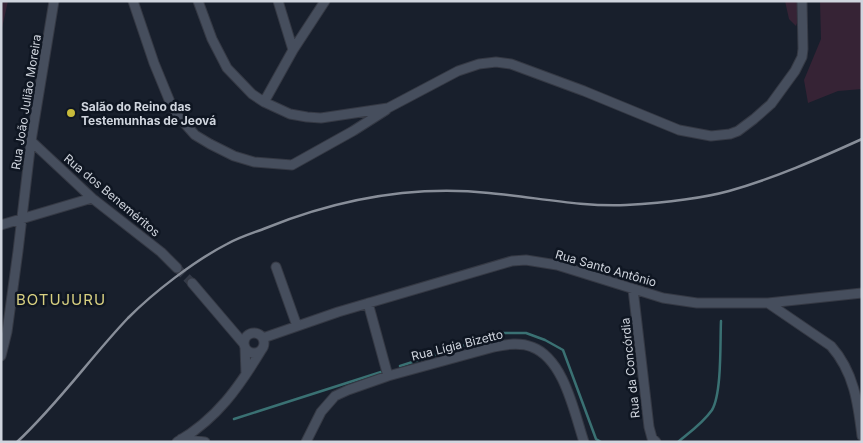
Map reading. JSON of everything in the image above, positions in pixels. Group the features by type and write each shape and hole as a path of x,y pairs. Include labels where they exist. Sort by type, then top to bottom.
{"street":[{"name":"Rua João Julião Moreira","path":"1,356 7,332 30,142 54,1"},
{"path":"133,1 154,63 170,102 188,128 210,144 240,159 292,165 388,108 458,71 479,64 504,63 584,91 679,130 701,135 730,134 738,131 771,104 795,71 802,57 803,50 802,1"},
{"path":"198,1 212,39 227,68 238,81 264,102 290,114 321,118 388,108"},
{"path":"278,1 293,50"},
{"path":"264,102 293,50 325,1"},
{"name":"Rua dos Beneméritos","path":"30,142 92,198 161,252 177,268"},
{"path":"1,225 92,198"},
{"name":"Rua Santo Antônio","path":"263,338 368,303 512,261 526,260 557,265 680,302 768,303 862,293"},
{"path":"276,268 297,326"},
{"path":"192,283 246,342 253,353 262,349"},
{"name":"Rua da Concórdia","path":"633,289 649,426 652,438 656,442"},
{"path":"368,303 388,376"},
{"path":"768,303 831,346 838,354 848,372 858,403 862,436"},
{"path":"179,440 219,411 246,376 264,344 263,338 254,332 246,342 246,376"},
{"name":"Rua Lígia Bizetto","path":"306,442 321,412 335,396 388,376 494,346 509,344 531,346 544,353 554,363 570,400 584,442"},
{"path":"179,440 205,442"}],"shaded area":[{"path":"1,1 8,1 2,28 1,59"},
{"path":"785,1 798,1 799,18 796,26 789,19"},
{"path":"820,1 862,1 862,89 838,91 808,103 804,80 821,39"}],"waterway":[{"path":"678,442 705,419 715,402 719,380 721,321"},
{"path":"400,366 503,333 526,333 545,340 563,350 596,439 601,442"},
{"path":"234,419 381,372"}],"tunnel":[{"path":"177,268 192,283"}],"railway":[{"path":"17,442 46,412 128,318 162,288 214,251 246,235 293,218 348,202 403,193 431,191 489,193 609,205 691,199 729,191 763,180 813,161 862,139"}],"place":[{"name":"Salão do Reino das Testemunhas de Jeová","path":"71,113"}],"district":[{"name":"BOTUJURU","path":"61,299"}]}
